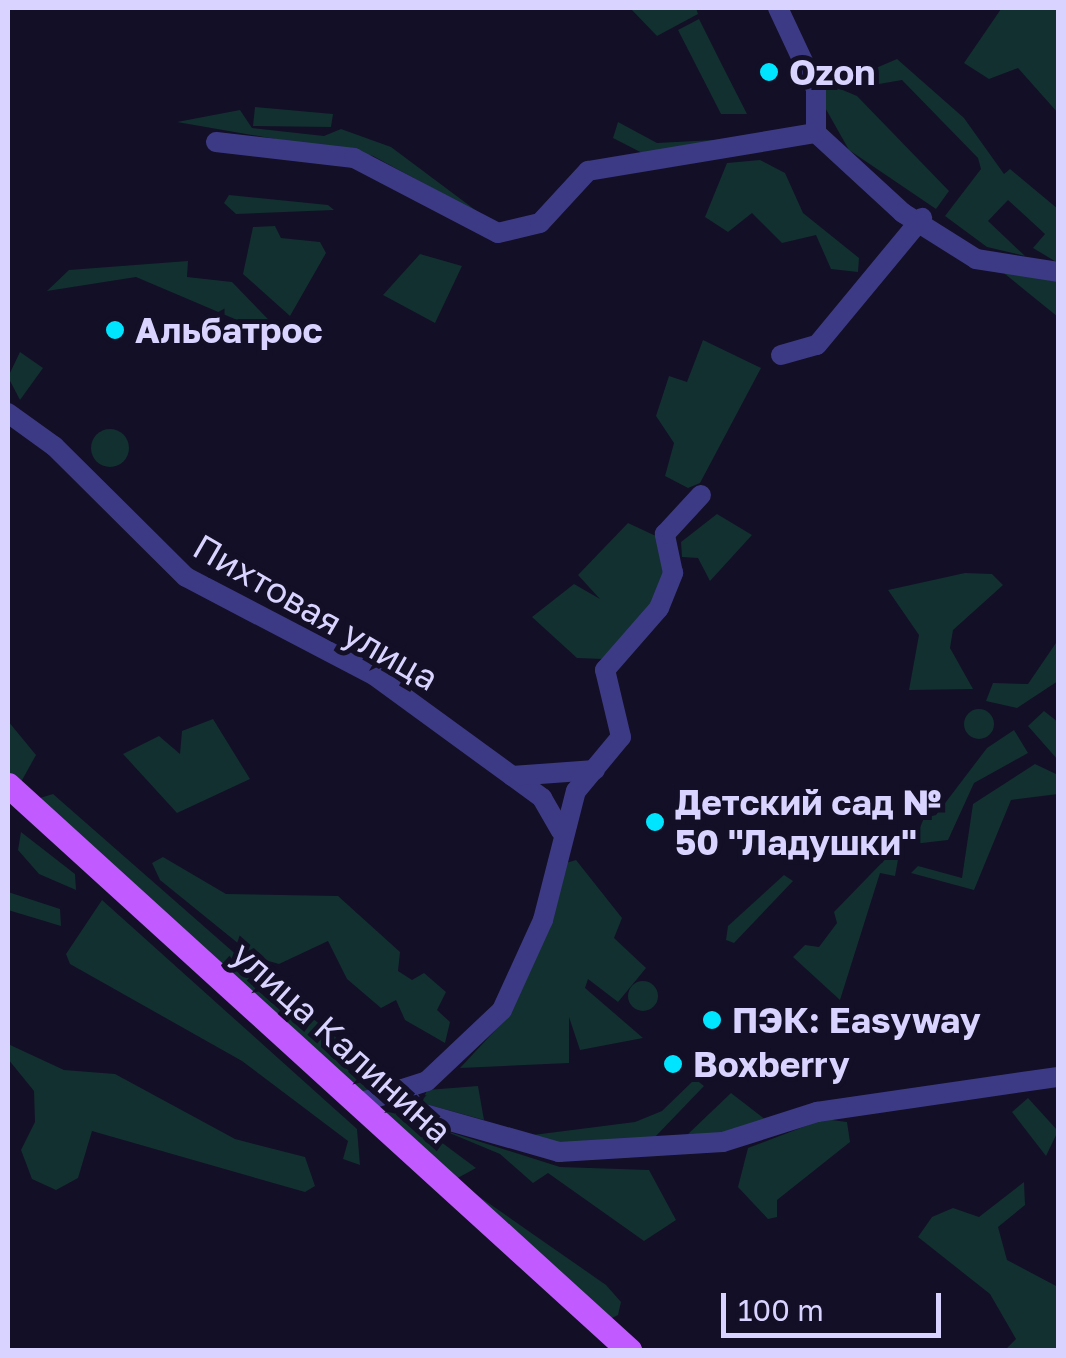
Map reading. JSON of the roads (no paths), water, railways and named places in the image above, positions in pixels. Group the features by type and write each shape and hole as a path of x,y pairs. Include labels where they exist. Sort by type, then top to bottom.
{"main road":[{"name":"улица Калинина","path":"8,785 630,1350"}],"street":[{"path":"778,8 816,89 816,133 903,213 922,218 976,259 1058,272"},
{"path":"216,142 354,158 498,233 540,223 588,171 816,133"},
{"path":"781,355 808,352 826,336 922,218"},
{"name":"Пихтовая улица","path":"8,413 197,586 375,676 542,798 561,831"},
{"path":"358,1103 402,1089 466,1050 502,1010 544,920 561,831 595,770 622,732 605,670 659,608 673,573 665,534 701,495"},
{"path":"512,776 595,770"},
{"path":"402,1089 418,1112 559,1152 723,1142 818,1112 1058,1077"}],"place":[{"name":"Ozon","path":"769,72"},
{"name":"Альбатрос","path":"115,330"},
{"name":"Детский сад № 50 \"Ладушки\"","path":"655,822"},
{"name":"ПЭК: Easyway","path":"712,1020"},
{"name":"Boxberry","path":"673,1064"}]}
